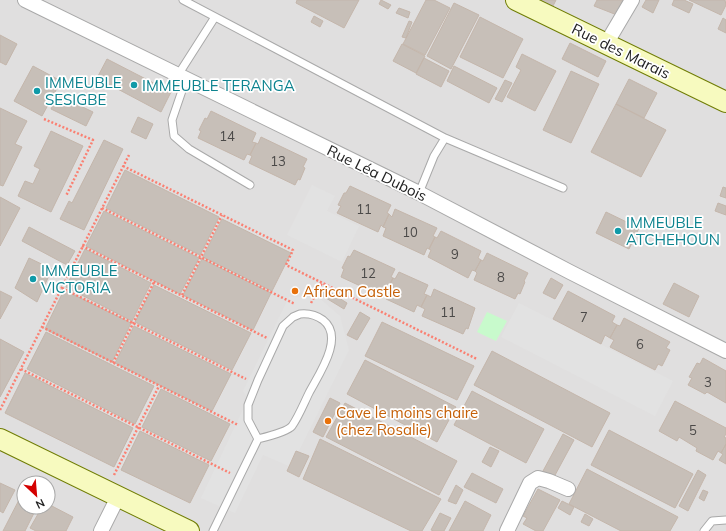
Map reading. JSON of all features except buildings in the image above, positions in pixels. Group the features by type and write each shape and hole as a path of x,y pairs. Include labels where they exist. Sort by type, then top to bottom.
{"street":[{"name":"Rue Léa Dubois","path":"25,0 419,193 562,268 726,351"},
{"name":"Rue des Marais","path":"516,0 726,102"},
{"path":"606,44 632,0"},
{"path":"0,439 189,531"},
{"path":"507,531 530,483 538,478 550,481 568,489"},
{"path":"101,531 112,494"}],"lane":[{"path":"184,0 445,138 564,188"},
{"path":"215,17 182,77 172,120 174,136 189,149 250,185"},
{"path":"419,193 434,156 445,138"},
{"path":"213,531 239,477 256,436 248,420 248,405 275,342 283,326 293,317 307,312 316,316 327,324 332,334 332,344 327,358 291,427 270,437 256,436"},
{"path":"704,531 712,521 726,520"}],"path":[{"path":"44,119 93,140 66,196"},
{"path":"0,410 129,155"},
{"path":"123,166 293,250 286,265 477,359"},
{"path":"102,208 307,312 322,282"},
{"path":"182,295 222,215"},
{"path":"82,246 275,342"},
{"path":"113,363 154,282"},
{"path":"62,288 256,384"},
{"path":"42,327 256,436"},
{"path":"21,369 239,477"},
{"path":"112,494 138,427 159,386"}],"shaded area":[{"path":"0,0 726,0 726,531 0,531"},
{"path":"312,185 335,196 327,211 359,226 342,262 287,235"},
{"path":"289,297 318,297 340,316 349,350 291,467 263,455 235,513 201,498 248,399 243,391"},
{"path":"519,303 673,381 655,416 501,337"}],"green space":[{"path":"487,312 507,321 496,341 477,332"}],"place":[{"name":"IMMEUBLE TERANGA","path":"134,85"},
{"name":"IMMEUBLE SESIGBE","path":"37,91"},
{"name":"IMMEUBLE ATCHEHOUN","path":"618,231"},
{"name":"IMMEUBLE VICTORIA","path":"33,279"},
{"name":"African Castle","path":"295,291"},
{"name":"Cave le moins chaire (chez Rosalie)","path":"328,421"}]}
